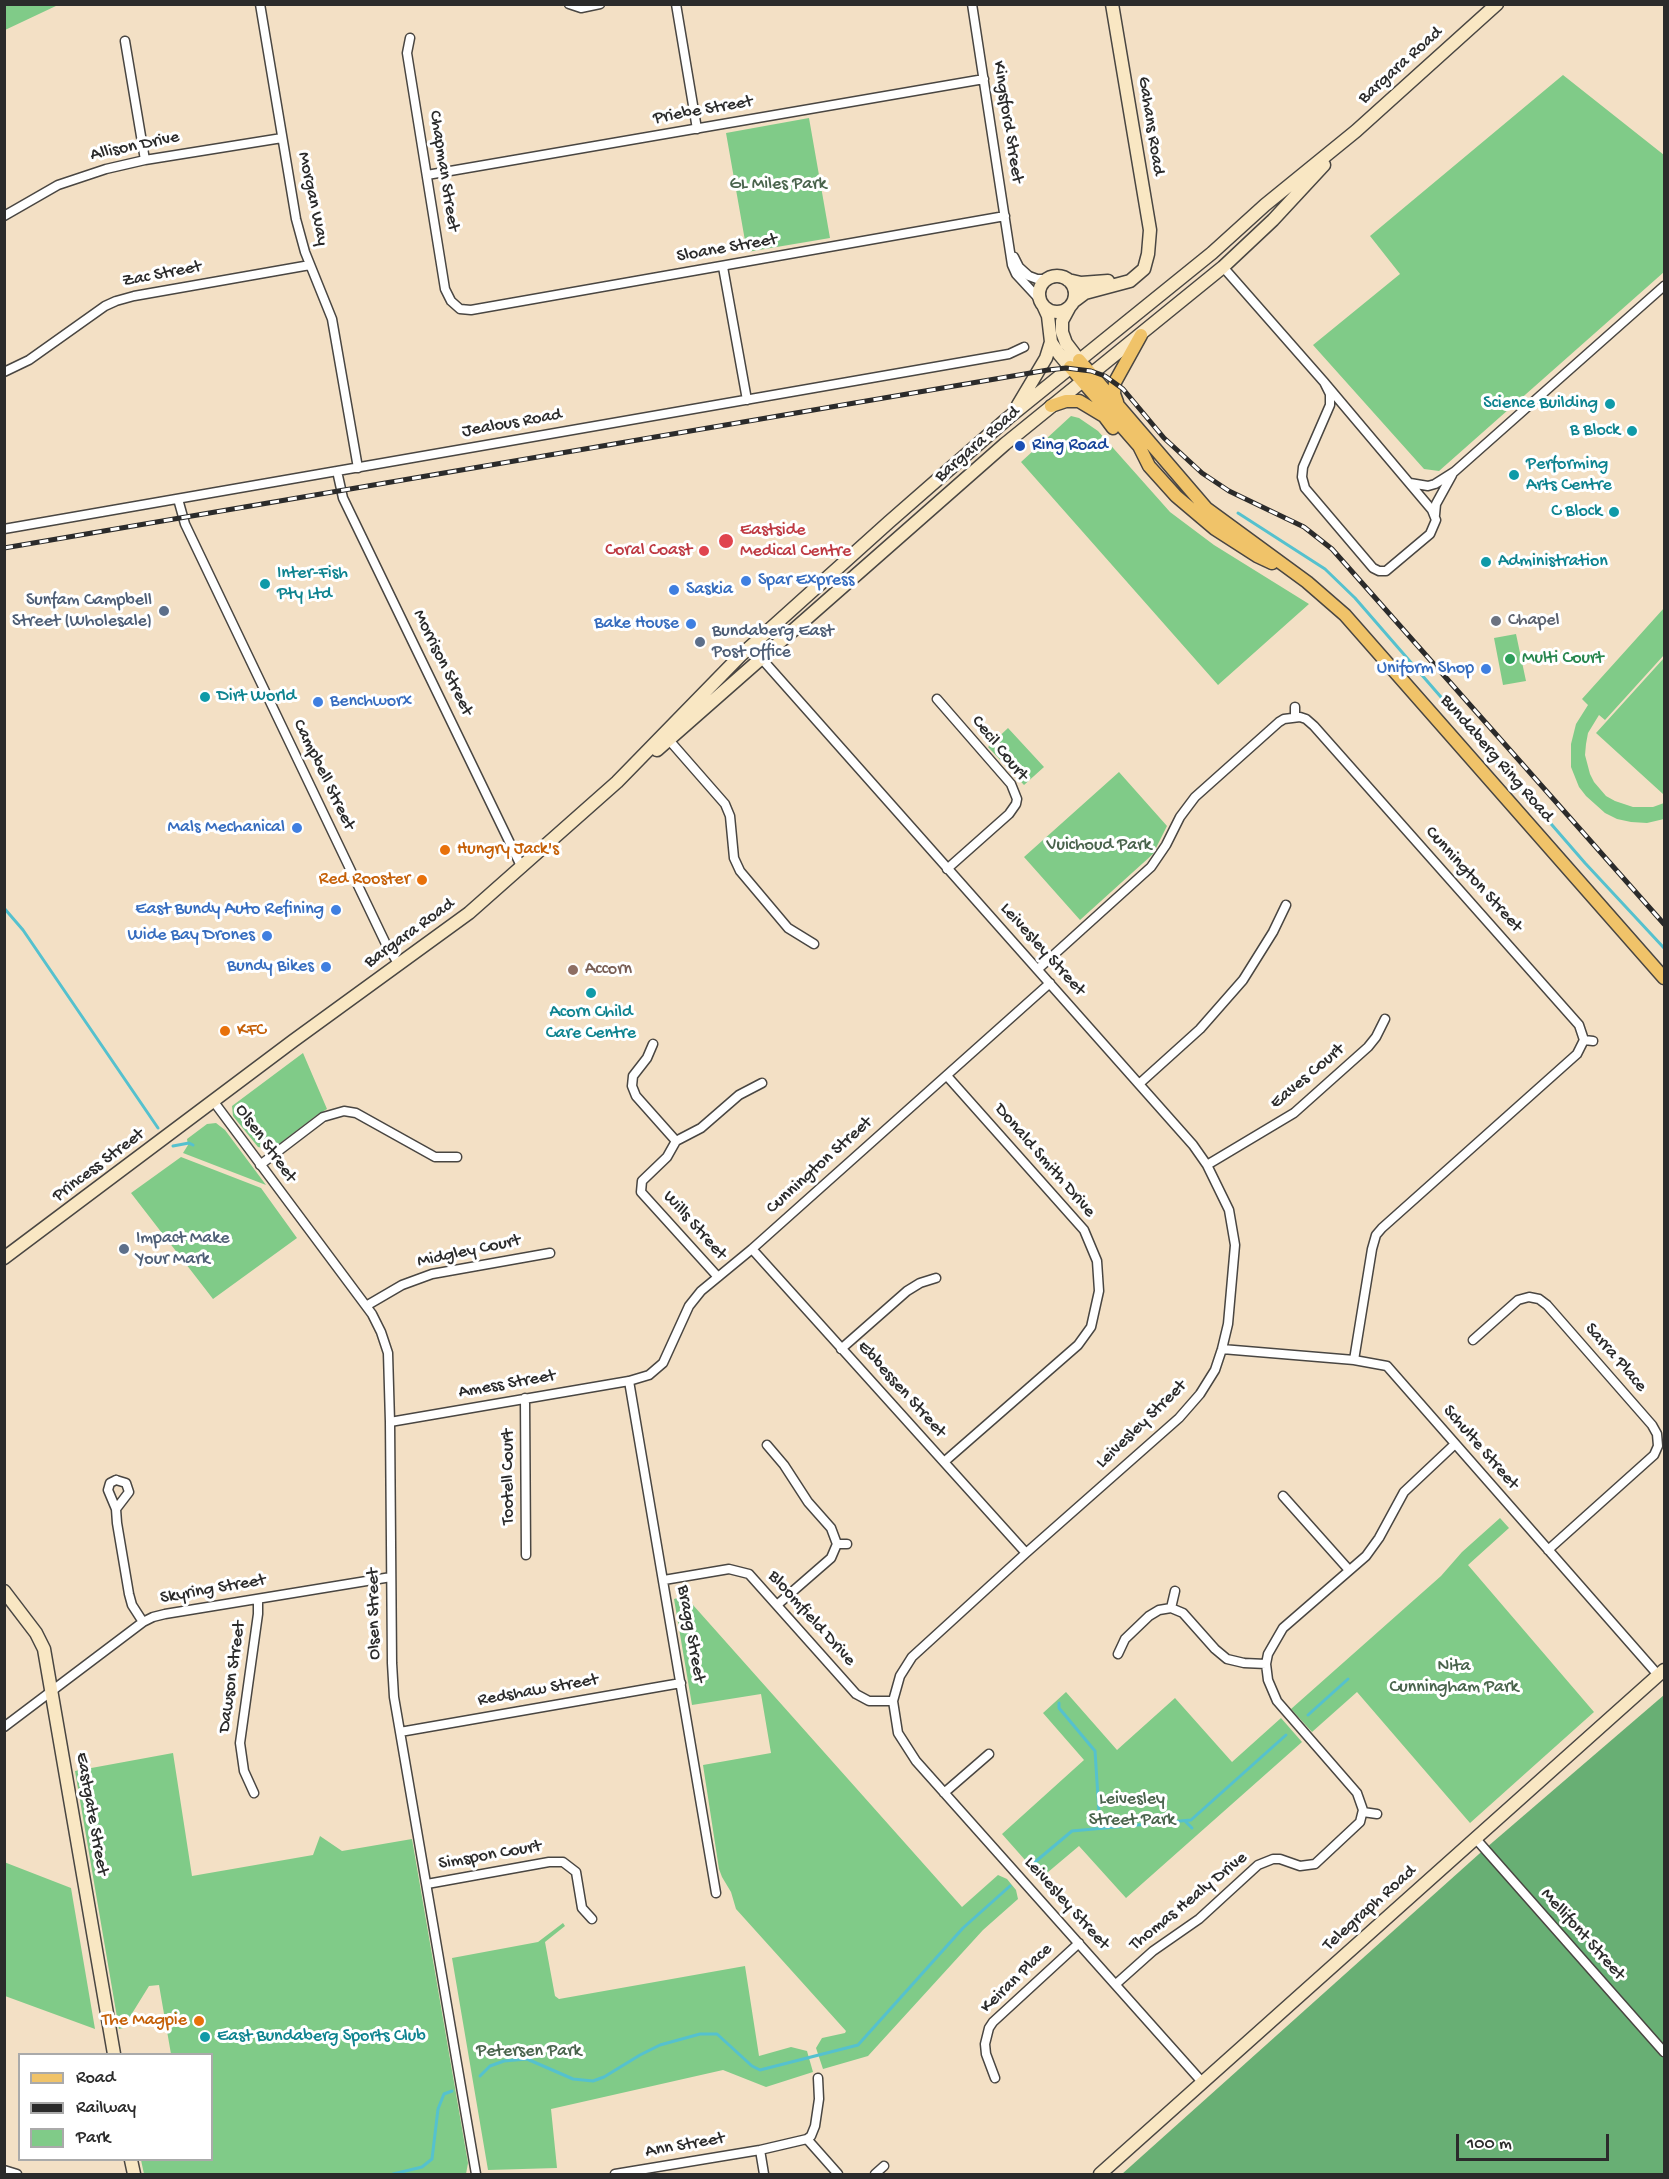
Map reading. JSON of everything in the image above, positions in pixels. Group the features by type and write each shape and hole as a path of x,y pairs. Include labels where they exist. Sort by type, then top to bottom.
{"main road":[{"name":"Gahans Road","path":"1071,305 1085,293 1123,284 1136,277 1144,269 1148,254 1150,230 1112,4"},
{"name":"Bargara Road","path":"667,737 751,646 1008,418 1212,253 1265,204 1356,131 1497,4"},
{"name":"Bargara Road","path":"214,1102 293,1041 469,913 522,868 667,737 1051,406 1223,267 1272,220 1356,131"},
{"path":"1212,253 1223,267"},
{"path":"1008,418 1046,358 1051,342 1048,316 1040,291 1048,279 1058,276 1074,282 1094,283 1123,278 1141,266 1148,254"},
{"path":"1068,280 1074,290 1071,305 1062,321 1062,332 1075,363"},
{"path":"1042,303 1049,310 1058,312 1071,305"},
{"path":"1119,407 1114,394 1115,382 1141,335"},
{"path":"1051,342 1075,363"},
{"name":"Bundaberg Ring Road","path":"1075,363 1119,407 1206,508 1319,592 1345,615 1665,978"},
{"name":"Bundaberg Ring Road","path":"1088,377 1138,446 1149,466 1176,496 1215,530 1257,556 1292,572"},
{"path":"1051,406 1071,400 1085,404 1104,416 1137,456 1149,466"},
{"path":"751,646 761,658"},
{"name":"Princess Street","path":"4,1258 214,1102"},
{"name":"Eastgate Street","path":"4,1591 40,1641 52,1691 114,2053"},
{"name":"Telegraph Road","path":"1100,2175 1662,1673"}],"street":[{"name":"Morgan Way","path":"260,4 298,225 310,265 332,319 358,468"},
{"path":"569,4 581,8 600,4"},
{"path":"676,4 697,129"},
{"name":"Kingsford Street","path":"972,4 1014,270 1042,303"},
{"name":"Chapman Street","path":"410,38 407,53 445,289 455,306"},
{"path":"125,41 145,160"},
{"name":"Priebe Street","path":"427,175 984,79"},
{"name":"Allison Drive","path":"4,216 37,196 80,177 145,160 282,138"},
{"name":"Sloane Street","path":"455,306 471,310 1005,216"},
{"name":"Kingsford Street","path":"1010,246 1016,261 1025,273 1033,278 1048,279"},
{"name":"Zac Street","path":"4,372 29,360 105,306 116,301 310,265"},
{"path":"723,267 747,400"},
{"path":"1223,267 1430,506 1435,517"},
{"path":"1409,482 1428,486 1454,472 1665,286"},
{"name":"Jealous Road","path":"4,529 1009,354 1024,347"},
{"path":"1324,382 1330,394 1329,405 1303,466 1303,483 1308,493 1373,568 1379,571 1389,569 1430,534 1435,524 1436,504 1454,472"},
{"name":"Morrison Street","path":"337,471 343,498 522,868"},
{"name":"Campbell Street","path":"178,499 182,518 190,535 385,942 399,965"},
{"name":"Leivesley Street","path":"761,658 1193,1145 1207,1165 1227,1204 1235,1233 1235,1259 1228,1324 1222,1349 1209,1382 1179,1418 912,1657 900,1676 893,1701 896,1722 903,1742 916,1761 1203,2083"},
{"name":"Cecil Court","path":"937,699 1011,784 1017,799 1009,814 947,869"},
{"path":"1038,969 1151,867 1166,845 1180,817 1195,797 1279,722 1295,717 1295,707"},
{"name":"Cunnington Street","path":"1295,717 1305,719 1314,726 1579,1025 1589,1041 1382,1227 1376,1235 1371,1249 1353,1360"},
{"path":"667,737 725,804 730,816 734,858 740,871 788,928 814,944"},
{"path":"1139,1084 1200,1029 1243,980 1273,932 1286,905"},
{"name":"Cunnington Street","path":"629,1381 649,1375 663,1363 689,1306 701,1291 752,1249 1050,983"},
{"name":"Eaves Court","path":"1207,1165 1294,1113 1368,1047 1385,1019"},
{"path":"653,1044 648,1058 633,1076 632,1086 636,1095 676,1141 701,1128 739,1095 762,1083"},
{"name":"Donald Smith Drive","path":"944,1462 1078,1346 1091,1327 1099,1291 1097,1261 1084,1230 947,1076"},
{"name":"Olsen Street","path":"214,1102 366,1306 377,1322 388,1353 394,1697 476,2175"},
{"path":"260,1165 323,1117 344,1111 356,1113 435,1157 457,1157"},
{"name":"Wills Street","path":"676,1141 668,1157 642,1181 641,1192 718,1277"},
{"name":"Ebbessen Street","path":"752,1249 1026,1553"},
{"name":"Midgley Court","path":"366,1306 402,1285 432,1274 550,1253"},
{"path":"841,1349 907,1291 920,1283 936,1278"},
{"name":"Sarra Place","path":"1473,1340 1514,1303 1532,1294 1547,1305 1644,1416 1655,1429 1661,1442 1650,1458 1548,1550"},
{"name":"Schulte Street","path":"1222,1349 1353,1360 1387,1366 1548,1550 1662,1673"},
{"name":"Amess Street","path":"390,1422 629,1381"},
{"name":"Bragg Street","path":"629,1381 716,1893"},
{"name":"Tootell Court","path":"525,1398 525,1555"},
{"path":"1377,1814 1363,1812 1357,1793 1276,1701 1269,1684 1266,1664 1272,1645 1283,1628 1366,1556 1379,1538 1404,1492 1455,1444"},
{"path":"767,1445 784,1465 808,1502 831,1528 837,1544 831,1558 777,1605"},
{"path":"1283,1496 1349,1570"},
{"path":"116,1509 129,1594 132,1605 143,1622"},
{"path":"837,1544 847,1544"},
{"name":"Bloomfield Drive","path":"664,1580 735,1569 748,1574 860,1698 877,1702 893,1701"},
{"name":"Skyring Street","path":"4,1727 143,1622 165,1614 391,1577"},
{"path":"1171,1608 1175,1591"},
{"name":"Dawson Street","path":"254,1793 244,1772 240,1743 258,1614 258,1599"},
{"path":"1118,1654 1125,1638 1149,1616 1159,1610 1171,1608 1183,1613 1227,1659 1245,1664 1266,1664"},
{"name":"Redshaw Street","path":"400,1732 681,1683"},
{"path":"944,1793 989,1754"},
{"name":"Thomas Healy Drive","path":"1116,1984 1153,1951 1199,1919 1258,1865 1273,1859 1300,1866 1315,1864 1356,1827 1363,1812"},
{"name":"Mellifont Street","path":"1476,1839 1665,2052"},
{"name":"Simspon Court","path":"427,1884 549,1862 563,1862 576,1872 582,1908 592,1919"},
{"name":"Keiran Place","path":"995,2078 986,2054 988,2028 1079,1942"},
{"path":"818,2078 819,2099 815,2126 811,2136 807,2139 838,2175"},
{"name":"Ann Street","path":"615,2175 760,2150 807,2139"},
{"path":"760,2150 764,2175"},
{"path":"875,2175 884,2166"},
{"path":"4,2170 17,2175"}],"green space":[{"path":"5,4 58,4 58,5 5,30"},
{"path":"1563,75 1664,155 1664,272 1439,471 1424,469 1313,345 1400,274 1370,236"},
{"name":"GL Miles Park","path":"809,118 830,238 747,252 726,133"},
{"path":"1071,416 1079,418 1098,431 1170,512 1214,545 1309,604 1218,685 1021,462"},
{"path":"1664,608 1664,655 1605,720 1599,715 1588,733 1586,744 1585,755 1590,774 1606,796 1633,807 1653,807 1664,803 1664,819 1647,823 1631,822 1605,813 1579,787 1571,767 1571,744 1576,724 1588,705 1582,699"},
{"name":"Multi Court","path":"1516,634 1526,681 1503,685 1494,638"},
{"path":"1664,658 1664,792 1663,794 1596,733"},
{"path":"1008,728 1044,767 1024,785 988,747"},
{"name":"Vuichoud Park","path":"1119,772 1167,826 1153,854 1080,920 1024,857"},
{"path":"303,1053 327,1109 275,1147 268,1149 258,1147 233,1116 232,1106"},
{"path":"216,1123 225,1130 266,1185 183,1153 188,1145 187,1139 207,1124"},
{"path":"181,1157 261,1188 297,1238 213,1299 131,1193"},
{"name":"Nita Cunningham Park","path":"1500,1518 1509,1528 1468,1565 1594,1712 1470,1823 1357,1692 1312,1732 1291,1709 1441,1576 1462,1552"},
{"path":"685,1596 962,1907 998,1875 1007,1879 1016,1890 1018,1899 983,1930 868,2056 823,2069 816,2048 822,2038 846,2031 736,1909 731,1892 722,1877 703,1765 771,1753 761,1694 692,1705 674,1599"},
{"name":"Leivesley Street Park","path":"1066,1692 1117,1750 1175,1698 1232,1762 1281,1718 1302,1742 1126,1898 1079,1846 1041,1878 1002,1834 1084,1760 1043,1713"},
{"path":"1664,1695 1664,2174 1122,2174 1479,1854"},
{"path":"173,1753 192,1876 313,1855 320,1836 342,1851 412,1839 468,2163 466,2174 144,2174 141,2161 213,2161 213,2053 171,2053 159,1985 149,1986 123,2028 119,2029 75,1771"},
{"path":"4,1862 71,1888 95,2029 5,1996"},
{"name":"Petersen Park","path":"563,1923 565,1926 545,1942 555,1996 559,1999 745,1966 759,2056 791,2047 807,2051 813,2072 766,2087 723,2070 551,2109 557,2168 488,2170 452,1958 538,1942"}],"waterway":[{"path":"1238,513 1325,569 1355,598 1585,863 1664,948"},
{"path":"4,908 23,930 158,1128"},
{"path":"173,1146 189,1143 193,1145"},
{"path":"1308,1715 1348,1679"},
{"path":"1059,1703 1059,1708 1095,1751 1100,1828"},
{"path":"1029,1867 1072,1831 1191,1820 1286,1735"},
{"path":"1185,1821 1192,1828"},
{"path":"480,2076 490,2066 504,2061 527,2059 573,2079 593,2081 660,2045 700,2034 717,2034 752,2066 760,2070 858,2045 963,1928 1010,1886"},
{"path":"393,2174 422,2167 432,2159 438,2109 444,2094 452,2091"}],"railway":[{"path":"4,548 1048,370 1066,368 1091,371 1105,376 1123,389 1164,438 1202,473 1229,491 1304,527 1332,549 1664,924"}],"place":[{"name":"Science Building","path":"1610,404"},
{"name":"B Block","path":"1632,431"},
{"name":"Ring Road","path":"1020,446"},
{"name":"Performing Arts Centre","path":"1514,475"},
{"name":"C Block","path":"1614,512"},
{"name":"Eastside Medical Centre","path":"726,541"},
{"name":"Coral Coast","path":"704,551"},
{"name":"Administration","path":"1486,562"},
{"name":"Spar Express","path":"746,581"},
{"name":"Inter-Fish Pty Ltd","path":"265,584"},
{"name":"Saskia","path":"674,590"},
{"name":"Sunfam Campbell Street (Wholesale)","path":"164,611"},
{"name":"Chapel","path":"1496,621"},
{"name":"Bake House","path":"691,624"},
{"name":"Bundaberg East Post Office","path":"700,642"},
{"name":"Multi Court","path":"1510,659"},
{"name":"Uniform Shop","path":"1486,669"},
{"name":"Dirt World","path":"205,697"},
{"name":"Benchworx","path":"318,702"},
{"name":"Mals Mechanical","path":"297,828"},
{"name":"Hungry Jack's","path":"445,850"},
{"name":"Red Rooster","path":"422,880"},
{"name":"East Bundy Auto Refining","path":"336,910"},
{"name":"Wide Bay Drones","path":"267,936"},
{"name":"Bundy Bikes","path":"326,967"},
{"name":"Accorn","path":"573,970"},
{"name":"Acorn Child Care Centre","path":"591,993"},
{"name":"KFC","path":"225,1031"},
{"name":"Impact Make Your Mark","path":"124,1249"},
{"name":"The Magpie","path":"199,2021"},
{"name":"East Bundaberg Sports Club","path":"205,2037"}]}
